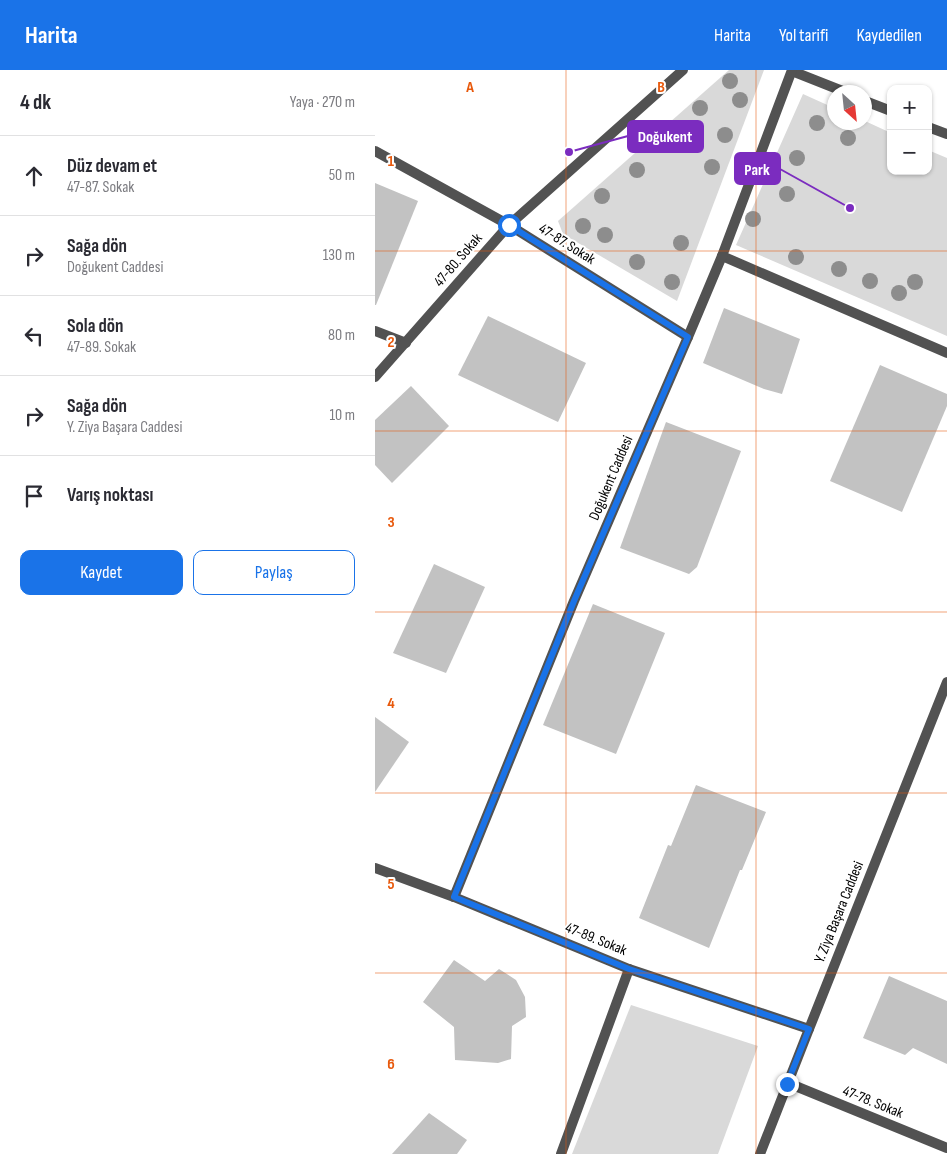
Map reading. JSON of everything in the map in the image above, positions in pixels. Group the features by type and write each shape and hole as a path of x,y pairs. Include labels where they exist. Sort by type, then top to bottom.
{"street":[{"name":"47-80. Sokak","path":"375,377 509,225 683,70"},
{"path":"792,70 828,85"},
{"name":"Doğukent Caddesi","path":"454,897 574,601 722,256 792,70"},
{"path":"872,103 887,109"},
{"path":"932,128 947,134"},
{"name":"47-87. Sokak","path":"375,151 509,225 688,337"},
{"path":"722,256 947,353"},
{"path":"375,331 406,343"},
{"name":"Y. Ziya Başara Caddesi","path":"760,1154 947,682"},
{"name":"47-89. Sokak","path":"375,868 454,897 629,969 809,1029"},
{"path":"561,1154 629,969"},
{"name":"47-78. Sokak","path":"787,1084 947,1148"}],"shaded area":[{"path":"729,70 764,70 677,301 563,234 558,221"},
{"path":"803,94 827,105 827,130 872,130 872,124 887,131 887,175 932,175 932,152 947,158 947,336 736,245"},
{"path":"631,1005 758,1046 718,1154 572,1154"}],"building":[{"path":"375,183 418,201 376,305 375,305"},
{"path":"724,308 800,339 782,394 764,389 703,363"},
{"path":"488,316 586,363 558,422 458,375"},
{"path":"880,365 947,394 947,406 902,512 830,481"},
{"path":"411,386 449,426 392,483 375,465 375,420"},
{"path":"666,422 741,451 697,567 689,574 620,548"},
{"path":"434,564 485,587 446,673 393,653"},
{"path":"593,604 665,633 616,754 543,725"},
{"path":"375,717 409,742 375,792"},
{"path":"696,785 766,812 742,870 740,870 709,948 639,918 668,845 671,846"},
{"path":"454,960 485,981 499,969 516,980 525,997 526,1017 512,1026 511,1059 498,1063 455,1060 454,1027 423,1002"},
{"path":"889,976 947,1001 947,1064 913,1048 905,1055 863,1038"},
{"path":"429,1113 467,1140 457,1154 392,1154"}],"place":[{"name":"Doğukent","path":"569,152"},
{"name":"Park","path":"850,208"}],"route":[{"path":"509,225 688,337 574,601 454,897 629,969 809,1029 787,1084"}]}
